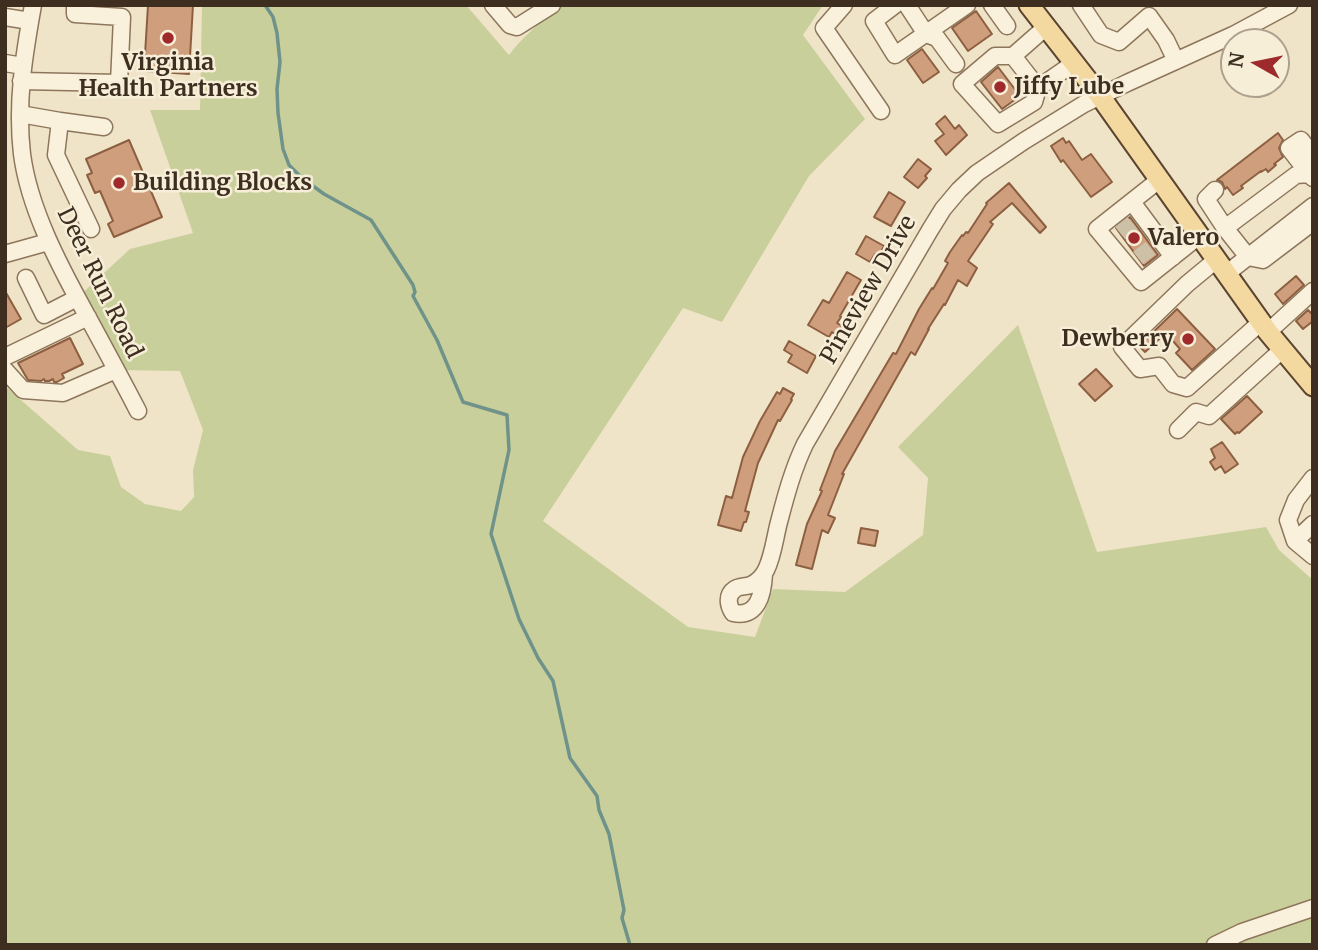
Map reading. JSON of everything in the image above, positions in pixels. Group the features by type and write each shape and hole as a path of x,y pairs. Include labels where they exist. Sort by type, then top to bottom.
{"main road":[{"path":"1037,12 1265,327 1313,386"}],"street":[{"path":"5,63 22,73 118,83 122,17 75,15 75,5"},
{"path":"493,5 510,25 517,27 552,5"},
{"path":"844,5 824,28 881,111"},
{"path":"895,5 874,21 895,55 967,5"},
{"path":"907,5 926,34 937,38 956,64"},
{"path":"992,5 1007,26"},
{"path":"1081,5 1101,35 1119,41 1149,16 1166,40 1176,61"},
{"name":"Pineview Drive","path":"764,574 790,480 805,444 930,230 951,199 977,173 1100,96 1233,35 1289,5"},
{"path":"1013,56 1037,12"},
{"path":"5,16 32,13"},
{"name":"Deer Run Road","path":"32,13 22,73 20,114 23,156 32,194 48,242 138,411"},
{"path":"1013,56 995,56 962,84 998,124 1074,63"},
{"path":"1013,56 1036,95 1049,126"},
{"path":"20,114 104,127"},
{"path":"60,121 57,155 91,229"},
{"path":"1311,176 1289,148 1301,140 1313,156"},
{"path":"5,158 23,156"},
{"path":"1225,228 1296,175 1311,176"},
{"path":"1159,180 1137,212 1097,229 1114,238 1133,262 1141,282 1199,236"},
{"path":"1215,190 1206,199 1248,257 1263,260 1313,222"},
{"path":"1313,206 1248,257 1187,284 1122,347 1140,369 1159,366 1173,384 1186,388 1313,290"},
{"path":"1137,212 1173,257"},
{"path":"5,254 48,242"},
{"path":"26,278 44,315 77,298"},
{"path":"5,358 88,317"},
{"path":"1178,430 1196,412 1209,416 1283,349"},
{"path":"5,370 23,390 63,393 116,370"},
{"path":"1313,478 1296,500 1288,520 1296,541 1313,556"},
{"path":"1296,541 1313,524"},
{"path":"1215,945 1242,932 1313,908"}],"green space":[{"path":"202,5 466,5 509,55 526,35 559,5 823,5 803,35 865,119 809,176 722,322 683,308 543,521 688,627 755,637 773,589 845,592 923,535 928,478 898,447 1018,325 1097,552 1266,527 1279,550 1313,580 1313,945 5,945 5,386 78,450 110,456 121,487 145,504 181,511 194,497 193,470 203,430 180,371 116,370 77,298 130,249 193,233 150,110 200,110"}],"building":[{"name":"Virginia Health Partners","path":"148,5 193,5 189,74 144,71"},
{"path":"976,11 992,34 968,51 952,28"},
{"path":"922,49 939,72 923,83 907,60"},
{"name":"Jiffy Lube","path":"998,67 1020,96 1002,109 981,82"},
{"path":"945,116 955,129 959,125 967,135 946,155 935,141 944,134 936,124"},
{"path":"1278,133 1283,140 1279,148 1283,157 1274,164 1276,165 1268,172 1266,169 1261,171 1233,195 1227,187 1225,189 1222,182 1217,180"},
{"path":"1063,138 1066,143 1069,141 1082,160 1091,154 1112,182 1091,197 1051,146"},
{"name":"Building Blocks","path":"129,140 162,217 114,237 108,224 113,221 100,191 95,193 87,175 92,173 86,159"},
{"path":"918,159 931,169 918,188 904,177"},
{"path":"1009,183 1046,227 1040,233 1012,203 990,222 993,224 968,261 977,268 967,286 958,280 915,355 911,352 842,474 828,515 835,518 828,533 822,530 812,569 796,565 807,524 822,491 820,490 835,451 893,353 896,354 919,309 948,263 945,261 950,252 962,235 968,233 986,203"},
{"path":"889,192 905,202 891,226 874,217"},
{"path":"1130,217 1158,255 1144,266 1116,228"},
{"path":"866,236 884,246 879,256 875,254 870,262 856,254"},
{"path":"847,272 861,280 837,323 842,326 836,335 832,332 829,337 808,325 823,300 829,303"},
{"path":"1296,276 1304,285 1283,304 1275,294"},
{"path":"5,291 21,319 5,328"},
{"name":"Dewberry","path":"1177,309 1215,349 1192,370 1176,353 1180,349 1166,333 1145,352 1139,346"},
{"path":"1308,310 1313,315 1313,321 1303,329 1296,321"},
{"path":"70,338 83,364 62,374 64,378 57,382 53,379 28,380 18,363"},
{"path":"789,341 816,356 807,373 788,362 792,355 784,350"},
{"path":"1096,369 1112,386 1095,401 1079,384"},
{"path":"783,388 794,394 780,421 778,420 758,463 745,511 749,512 746,522 741,531 718,525 726,496 732,498 743,457 760,421 777,392 780,394"},
{"path":"1247,396 1262,412 1235,434 1221,419"},
{"path":"1222,442 1238,464 1225,473 1221,466 1215,470 1210,462 1215,458 1211,449"},
{"path":"861,528 878,531 875,546 858,543"}],"waterway":[{"path":"265,5 273,17 277,33 280,62 278,113 283,149 289,165 324,194 371,220 413,285 413,296 437,340 463,402 507,415 509,450 491,534 519,619 553,681 570,758 597,796 599,810 609,834 624,910 622,918 630,945"}],"tunnel":[{"path":"1120,233 1137,219"},
{"path":"1138,258 1156,244"}],"place":[{"name":"Virginia Health Partners","path":"168,38"},
{"name":"Jiffy Lube","path":"1000,87"},
{"name":"Building Blocks","path":"119,183"},
{"name":"Valero","path":"1134,238"},
{"name":"Dewberry","path":"1188,339"}]}
